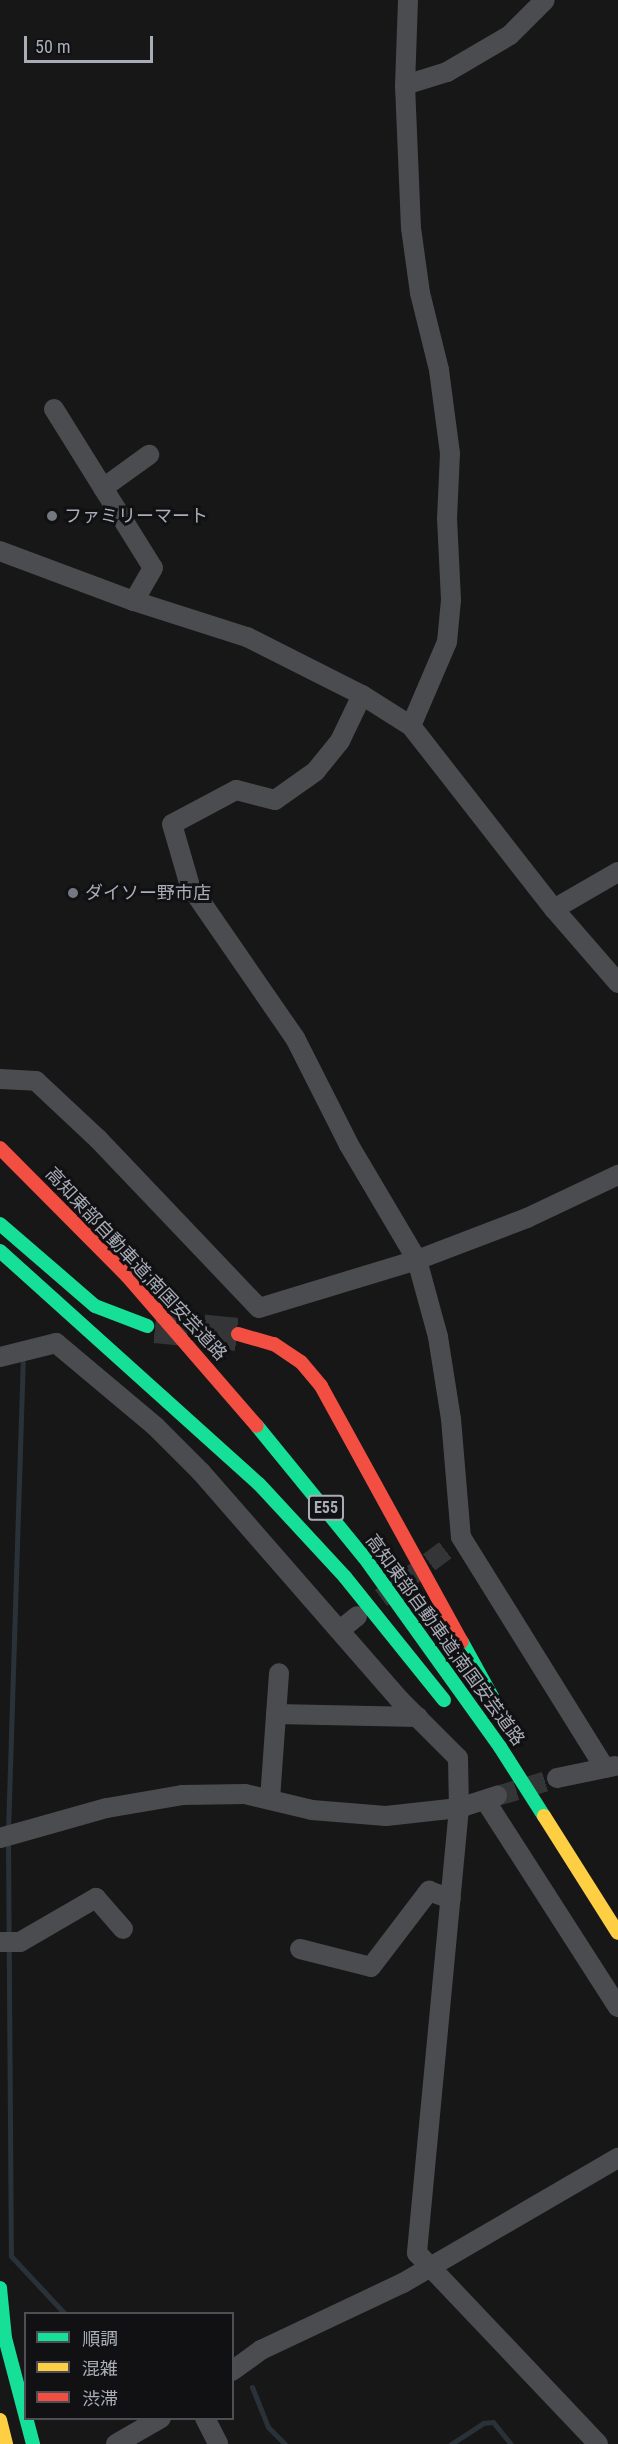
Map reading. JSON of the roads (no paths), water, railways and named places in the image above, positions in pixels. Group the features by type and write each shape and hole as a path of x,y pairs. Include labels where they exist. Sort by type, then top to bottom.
{"highway":[{"name":"高知東部自動車道;南国安芸道路","path":"0,1148 47,1193 208,1366 364,1557 500,1747 618,1933"},
{"path":"0,1224 95,1306 147,1326"},
{"path":"0,1251 259,1484 345,1577 453,1711"},
{"path":"238,1334 274,1344 301,1362 321,1386 507,1724"},
{"path":"474,1738 568,1852"},
{"path":"550,1782 618,1921"},
{"path":"0,2288 5,2338 24,2410"},
{"path":"0,2420 6,2444"},
{"path":"27,2420 33,2444"}],"street":[{"path":"408,0 405,85 411,228 420,293 439,370 450,453 447,518 451,600 447,642 411,726"},
{"path":"405,85 447,72 510,35 545,0"},
{"path":"54,410 153,568 134,601"},
{"path":"103,488 148,456"},
{"path":"0,551 134,601 247,637 362,696 411,726 554,909 618,983"},
{"path":"362,696 340,741 316,771 275,800 236,790 172,824 190,886 295,1038 350,1145 417,1260 441,1360 454,1543 611,1767 550,1782"},
{"path":"554,909 618,872"},
{"path":"0,1079 36,1081 98,1139 259,1308 417,1260 526,1218 618,1175"},
{"path":"0,1357 56,1343 155,1426 201,1472 418,1718 458,1758 459,1808 417,2253 598,2444"},
{"path":"340,1630 357,1616"},
{"path":"270,1799 279,1673"},
{"path":"276,1714 418,1718"},
{"path":"6,1837 107,1808 182,1795 225,1792 347,1815 413,1814 459,1808 491,1798 618,2007"},
{"path":"300,1949 371,1967 429,1891 451,1899"},
{"path":"0,1942 20,1942 96,1898 123,1929"},
{"path":"234,2370 261,2350 403,2283 618,2158"},
{"path":"116,2444 158,2420"},
{"path":"206,2420 218,2444"}],"waterway":[{"path":"8,1831 23,1362"},
{"path":"8,1840 11,2256 63,2312"},
{"path":"252,2387 268,2427 285,2444"},
{"path":"451,2444 483,2423 493,2422 511,2444"}],"tunnel":[{"path":"155,1326 238,1334"},
{"path":"381,1598 447,1549"},
{"path":"497,1796 557,1778"}],"place":[{"name":"ファミリーマート","path":"52,516"},
{"name":"ダイソー野市店","path":"73,893"}]}
